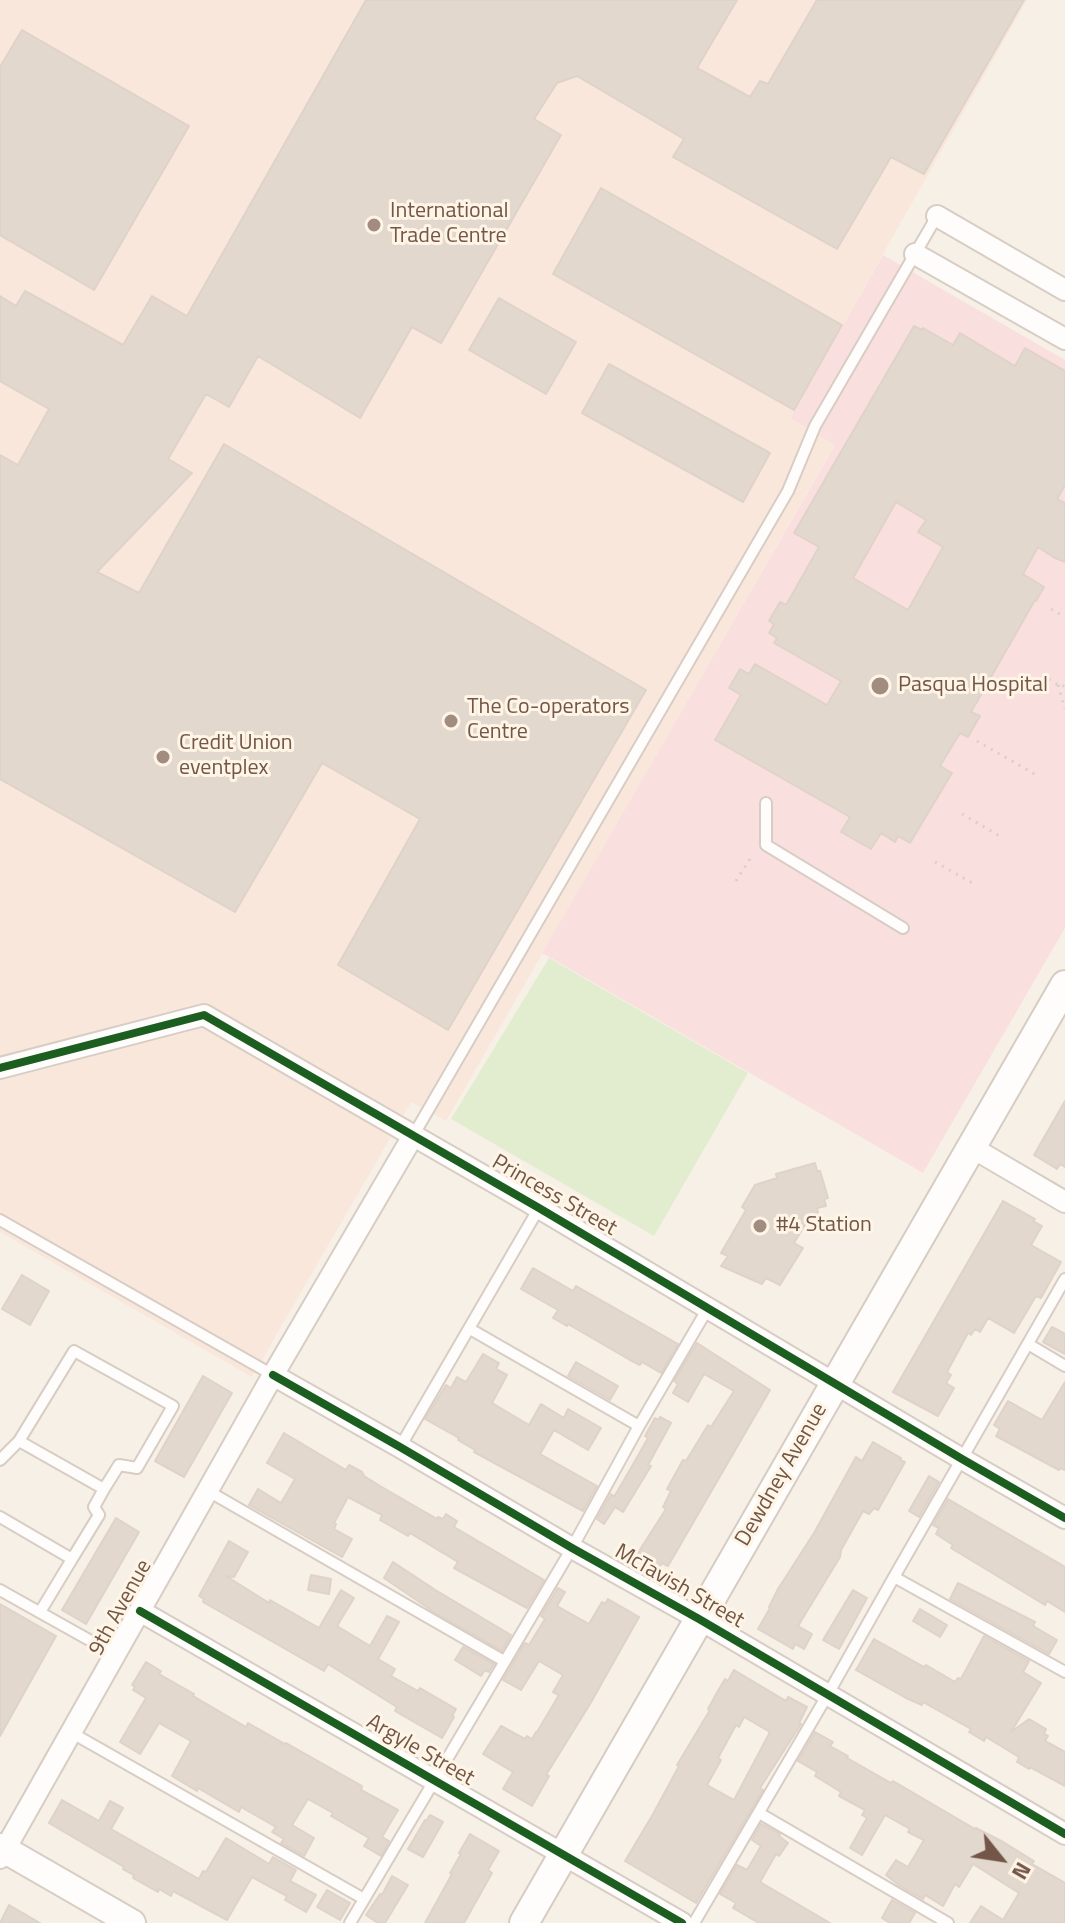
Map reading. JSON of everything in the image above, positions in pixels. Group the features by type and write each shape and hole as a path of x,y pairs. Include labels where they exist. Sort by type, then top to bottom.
{"main road":[{"name":"Dewdney Avenue","path":"524,1923 1065,985"}],"street":[{"path":"937,216 1065,290"},
{"path":"915,254 1065,339"},
{"name":"Princess Street","path":"0,1068 204,1015 1065,1518"},
{"name":"9th Avenue","path":"2,1851 413,1136"},
{"path":"971,1147 1065,1202"},
{"name":"McTavish Street","path":"273,1375 699,1619 1065,1834"},
{"name":"Argyle Street","path":"140,1611 682,1923"},
{"path":"2,1851 132,1923"}],"lane":[{"path":"413,1136 788,491 815,426 937,216"},
{"path":"766,803 766,845 903,928"},
{"path":"400,1447 539,1208"},
{"path":"0,1220 273,1375"},
{"path":"694,1923 1065,1279"},
{"path":"350,1923 572,1548 708,1308"},
{"path":"470,1329 639,1426"},
{"path":"1028,1344 1065,1366"},
{"path":"0,1460 19,1441 74,1351 173,1406 137,1468 119,1465 94,1507 99,1515 40,1612"},
{"path":"19,1441 104,1489"},
{"path":"208,1491 504,1661"},
{"path":"0,1517 72,1559"},
{"path":"894,1577 1065,1672"},
{"path":"0,1590 116,1655"},
{"path":"72,1733 364,1899"},
{"path":"759,1813 948,1923"}],"path":[{"path":"1051,609 1065,617"},
{"path":"1042,675 1065,687"},
{"path":"1058,685 1065,709"},
{"path":"977,741 1038,776"},
{"path":"962,814 1003,838"},
{"path":"736,881 753,854"},
{"path":"935,862 976,885"}],"shaded area":[{"path":"0,0 1027,0 790,418 835,444 446,1121 411,1102 252,1377 0,1232"},
{"name":"Pasqua Hospital","path":"883,255 1065,360 1065,928 923,1173 542,953 835,445 790,418"}],"green space":[{"path":"549,958 748,1073 654,1236 451,1119"}],"building":[{"path":"366,0 737,0 697,68 750,97 760,81 768,84 817,0 1024,0 924,174 891,157 837,249 673,157 684,139 577,76 557,83 534,119 561,135 441,343 412,327 360,418 258,356 229,407 206,394 168,459 192,473 97,572 139,593 224,444 646,690 448,1030 338,965 420,819 322,763 235,912 0,779 0,455 18,465 49,409 0,381 0,296 16,306 25,291 123,345 152,296 187,316"},
{"path":"22,30 189,126 94,290 0,235 0,67"},
{"path":"601,188 842,325 794,410 553,274"},
{"path":"499,298 576,342 546,394 469,350"},
{"name":"Pasqua Hospital","path":"914,326 953,345 960,333 1015,366 1025,348 1065,371 1065,485 1057,499 1065,503 1065,562 1038,547 1023,574 1044,587 971,712 980,716 968,737 960,733 940,766 952,773 910,843 898,836 895,842 881,833 871,849 841,832 850,817 715,740 741,695 729,688 740,669 749,674 755,664 827,705 841,681 774,643 777,638 769,633 774,624 769,621 780,602 786,605 819,547 794,533","holes":["896,502 926,520 918,532 943,547 908,610 853,578"]},
{"path":"609,364 770,453 743,502 582,413"},
{"path":"1065,1101 1065,1167 1060,1164 1057,1169 1034,1155"},
{"name":"#4 Station","path":"815,1163 828,1198 824,1199 826,1206 817,1208 818,1213 811,1215 794,1243 803,1248 780,1285 766,1278 762,1284 721,1266 728,1256 721,1253 746,1210 742,1207 755,1185 777,1178 776,1174"},
{"path":"1003,1201 1042,1226 1031,1245 1061,1262 1041,1298 1036,1296 1014,1333 988,1318 980,1332 975,1329 971,1335 968,1333 947,1372 951,1375 946,1383 954,1388 938,1416 893,1392"},
{"path":"533,1268 573,1291 576,1286 678,1344 661,1373 642,1362 640,1365 630,1360 553,1318 558,1310 521,1289"},
{"path":"22,1275 49,1291 30,1325 2,1309"},
{"path":"1052,1327 1065,1334 1065,1354 1043,1342"},
{"path":"697,1343 770,1390 668,1566 662,1563 657,1572 634,1559 666,1509 663,1507 671,1491 667,1489 683,1460 686,1461 734,1391 704,1374 688,1402 673,1393 678,1384 674,1381"},
{"path":"483,1354 499,1363 496,1369 507,1375 492,1403 529,1425 541,1404 564,1418 568,1409 601,1428 588,1450 554,1430 540,1454 597,1486 583,1511 474,1452 459,1438 425,1419 446,1385 451,1388 457,1377 466,1382"},
{"path":"576,1362 618,1386 610,1400 568,1376"},
{"path":"203,1376 232,1393 184,1477 155,1461"},
{"path":"1065,1382 1065,1470 1059,1470 996,1436 1000,1429 994,1425 1008,1401 1042,1420"},
{"path":"660,1417 671,1423 648,1465 651,1466 623,1512 615,1507 604,1524 597,1519 631,1468 655,1418 658,1420"},
{"path":"284,1433 346,1470 349,1465 362,1472 437,1519 443,1519 446,1514 457,1521 454,1527 544,1580 527,1608 454,1568 458,1562 410,1533 408,1536 380,1520 382,1515 348,1497 334,1523 334,1529 352,1539 342,1557 249,1505 258,1489 281,1503 295,1479 267,1463"},
{"path":"873,1442 905,1462 878,1510 874,1508 869,1514 863,1511 840,1557 798,1626 812,1634 804,1649 795,1644 793,1649 758,1629 778,1589 814,1533 856,1457 862,1461"},
{"path":"929,1476 939,1482 919,1517 909,1511"},
{"path":"948,1499 1065,1567 1065,1612 1047,1601 1045,1605 951,1548 953,1545 936,1534 939,1528 933,1525"},
{"path":"116,1518 139,1532 86,1624 62,1610"},
{"path":"229,1541 248,1552 234,1577 226,1576 269,1603 270,1600 319,1628 341,1590 354,1598 337,1626 370,1646 387,1616 399,1622 378,1659 395,1669 391,1676 418,1691 420,1688 456,1709 442,1738 395,1711 397,1707 328,1664 324,1671 203,1602 204,1599 199,1596"},
{"path":"393,1562 511,1635 502,1651 434,1612 384,1578"},
{"path":"311,1575 331,1579 329,1594 308,1590"},
{"path":"958,1583 1035,1622 1033,1626 1057,1640 1049,1654 950,1599"},
{"path":"558,1588 565,1592 557,1606 589,1624 602,1602 605,1604 608,1599 639,1617 546,1775 549,1776 532,1806 503,1789 513,1772 483,1754 501,1726 525,1739 527,1736 532,1739 559,1695 553,1692 563,1675 539,1661 521,1690 503,1680 525,1643 529,1645 545,1619 541,1616"},
{"path":"853,1590 867,1598 839,1649 823,1640"},
{"path":"0,1604 56,1636 0,1736"},
{"path":"920,1609 947,1625 940,1637 913,1621"},
{"path":"984,1636 1029,1661 1023,1672 1041,1683 1011,1732 1029,1719 1046,1729 1044,1734 1048,1736 1045,1741 1065,1752 1065,1786 1017,1762 1019,1757 986,1737 984,1741 969,1732 971,1729 923,1702 922,1705 906,1698 856,1670 874,1639 955,1682 961,1679"},
{"path":"463,1647 494,1664 489,1672 485,1670 481,1676 455,1660"},
{"path":"146,1662 193,1696 246,1727 248,1723 286,1743 398,1810 382,1837 389,1841 381,1856 364,1846 369,1838 308,1799 292,1825 314,1838 304,1856 281,1843 284,1839 272,1832 276,1827 241,1807 239,1812 172,1776 191,1741 159,1723 140,1754 120,1742 146,1698 133,1690 135,1687 132,1685"},
{"path":"734,1670 786,1701 788,1697 807,1707 801,1724 760,1788 763,1790 696,1903 625,1861 719,1689 725,1679 728,1681","holes":["744,1717 770,1732 734,1800 707,1785 721,1760 718,1758 736,1725 739,1727"]},
{"path":"815,1732 833,1742 830,1746 847,1758 1003,1842 1065,1883 1065,1923 970,1923 981,1906 1003,1920 1019,1893 973,1864 959,1887 955,1884 943,1906 900,1886 886,1875 896,1860 908,1867 924,1840 885,1815 862,1855 850,1848 867,1818 862,1815 865,1810 839,1796 841,1792 798,1761"},
{"path":"62,1800 99,1821 110,1801 123,1808 111,1829 199,1879 226,1838 269,1864 273,1857 296,1870 290,1881 316,1895 306,1912 285,1900 287,1896 252,1877 227,1920 173,1891 171,1896 159,1889 158,1892 133,1878 134,1875 124,1867 49,1823"},
{"path":"430,1815 443,1822 423,1857 408,1849"},
{"path":"761,1824 780,1834 788,1843 779,1856 776,1854 760,1882 830,1923 759,1923 733,1908 736,1903 720,1894 737,1865 747,1870 761,1846 752,1840"},
{"path":"470,1834 499,1851 488,1870 492,1873 464,1923 425,1923 452,1874"},
{"path":"392,1876 408,1885 385,1923 378,1923 366,1915"},
{"path":"327,1890 350,1903 340,1920 317,1907"},
{"path":"892,1900 915,1913 909,1923 890,1923 882,1918"},
{"path":"9,1905 40,1923 0,1923"}],"cycle path":[{"path":"0,1068 204,1015 1065,1518"},
{"path":"273,1375 699,1619 1065,1834"},
{"path":"140,1611 682,1923"}],"place":[{"name":"International Trade Centre","path":"374,225"},
{"name":"Pasqua Hospital","path":"880,686"},
{"name":"The Co-operators Centre","path":"451,721"},
{"name":"Credit Union eventplex","path":"163,757"},
{"name":"#4 Station","path":"760,1226"}]}
